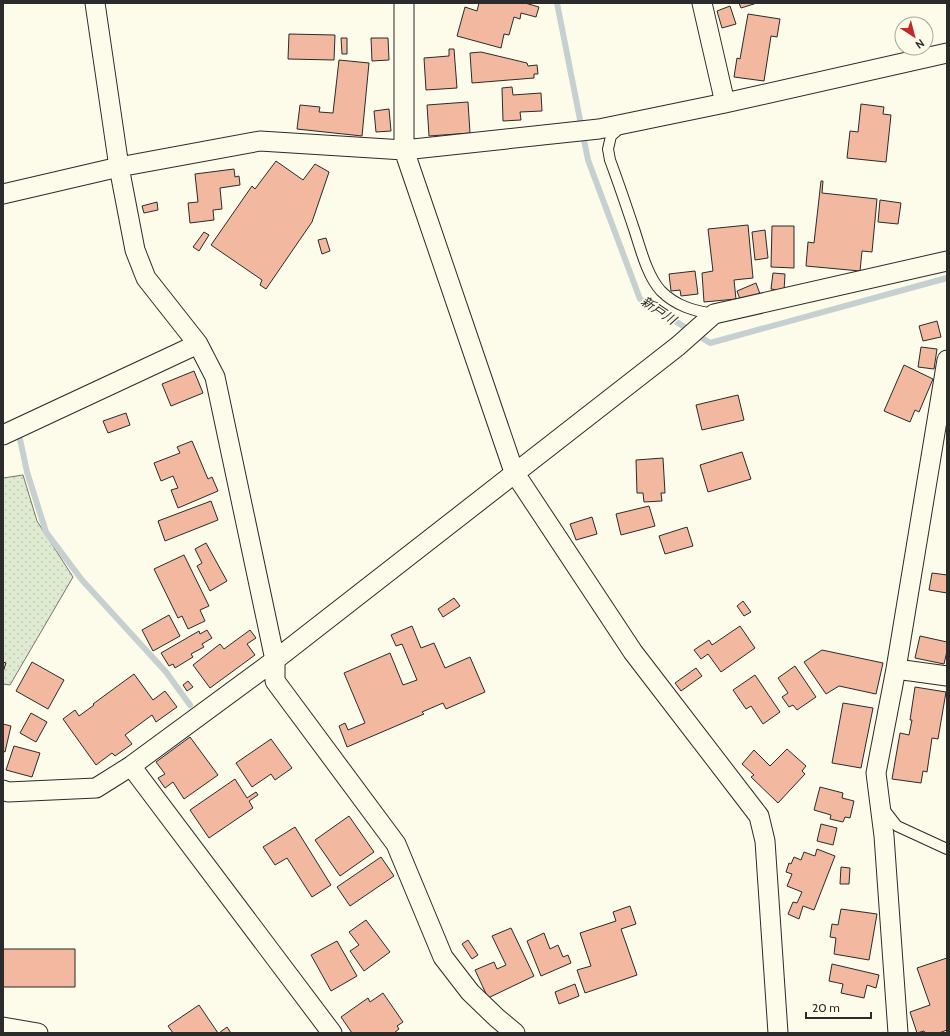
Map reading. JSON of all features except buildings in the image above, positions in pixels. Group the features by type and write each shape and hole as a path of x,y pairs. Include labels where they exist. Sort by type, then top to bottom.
{"street":[{"path":"95,3 119,167 135,250 146,278 198,344 215,377 275,660 275,680 396,844 442,957 470,992 515,1033"},
{"path":"404,3 404,150 514,472 633,652 760,816 765,840 778,1033"},
{"path":"702,3 725,103"},
{"path":"3,194 119,167 260,141 404,150 599,129 725,103 947,52"},
{"path":"3,790 8,792 96,788 131,766 275,660 514,472 678,346 709,319 947,261"},
{"path":"3,435 198,344"},
{"path":"898,1033 884,836 876,773 896,669 947,360"},
{"path":"896,669 947,676"},
{"path":"131,766 332,1033"},
{"path":"3,1027 38,1033"}],"lane":[{"path":"624,125 611,136 608,149 610,160 644,259 652,277 661,291 683,307 696,311 709,319"},
{"path":"880,804 897,826 947,850"}],"green space":[{"path":"23,475 37,521 73,577 10,685 3,684 3,478"}],"waterway":[{"name":"新戸川","path":"557,3 588,160 640,299 710,343 947,278"},
{"path":"20,439 27,472 46,532 82,580 166,672 190,705"}]}
